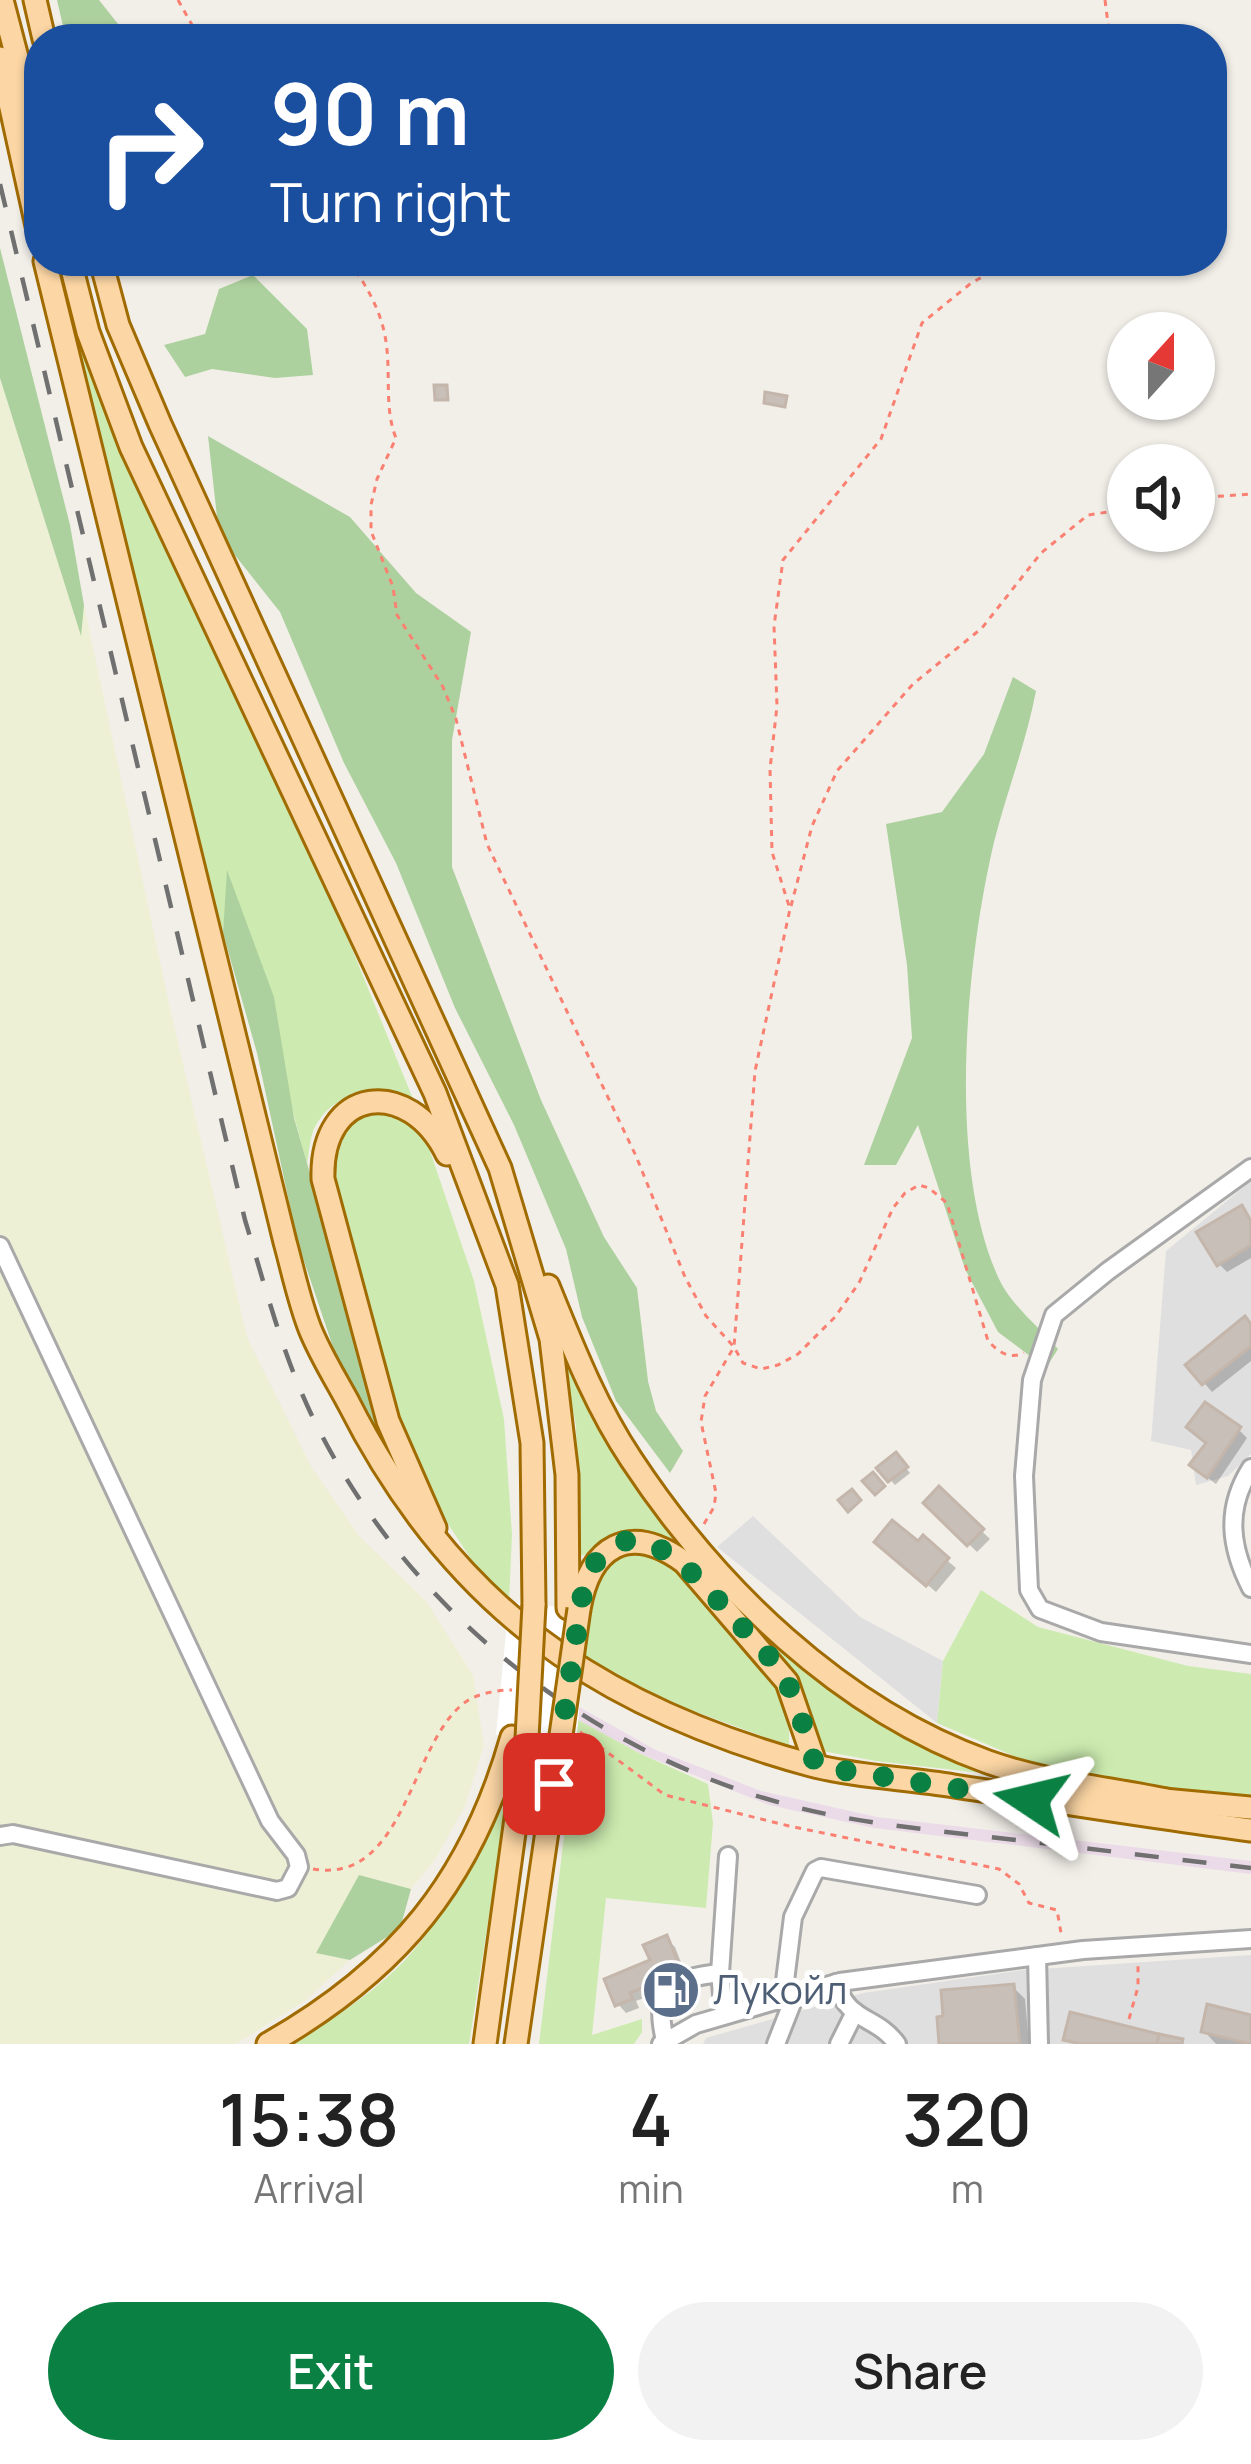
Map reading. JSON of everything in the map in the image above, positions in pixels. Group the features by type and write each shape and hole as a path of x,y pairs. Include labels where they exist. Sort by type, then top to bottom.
{"main road":[{"path":"2,0 24,84"},
{"path":"0,58 24,167"},
{"path":"49,276 280,1224 310,1328 409,1508 452,1563 490,1600 575,1664 734,1742 816,1766 1251,1830"},
{"path":"74,276 88,332 131,447 436,1093 507,1285 532,1443 534,1604 485,2042"},
{"path":"105,276 118,325 160,424 500,1168 603,1411 631,1459 690,1538 778,1633 840,1684 914,1731 991,1763 1166,1800"},
{"path":"490,1600 435,1527 388,1421 323,1179 326,1145 338,1118 374,1102 418,1112 445,1148 507,1285"},
{"path":"500,1168 551,1339 567,1474 574,1608 565,1733 516,2042"},
{"path":"574,1608 590,1568 613,1548 641,1541 670,1552 777,1666 794,1697 816,1766"},
{"path":"268,2044 350,1991 394,1951 442,1893 488,1813 520,1738"},
{"path":"955,1786 1251,1808"}],"street":[{"path":"1251,1168 1054,1315 1032,1380 1024,1476 1029,1590 1040,1609 1101,1632 1251,1654"},
{"path":"0,1246 270,1821 299,1867 288,1888 277,1891 14,1834 0,1835"},
{"path":"1251,1468 1232,1523 1236,1559 1251,1588"},
{"path":"724,2015 720,1973 728,1856"},
{"path":"776,2044 789,1995 793,1917 815,1871 821,1868 977,1894"},
{"path":"720,1973 687,1979 662,1997 658,2008 663,2042 696,2024 789,1995 907,1970 1251,1939"},
{"path":"1037,1956 1040,2044"},
{"path":"836,1983 842,2004 897,2044"},
{"path":"839,2044 855,2012"}],"path":[{"path":"359,276 381,315 390,423 396,438 377,479 370,531 393,586 398,614 456,719 487,844 637,1156 706,1316 743,1363 761,1369 798,1354 848,1299 893,1208 919,1185 947,1203 988,1340 998,1352 1009,1355 1031,1349"},
{"path":"790,909 772,852 770,769 777,706 774,626 783,560 881,439 922,323 984,276"},
{"path":"1215,497 1251,494"},
{"path":"690,1538 704,1526 714,1507 716,1493 701,1422 705,1396 734,1347 754,1071 812,826 837,771 913,684 982,628 1041,553 1088,515 1107,512"},
{"path":"299,1867 327,1872 373,1852 394,1826 453,1714 483,1694 520,1689"},
{"path":"565,1733 665,1795 999,1869 1019,1884 1030,1903 1058,1910 1061,1953"},
{"path":"1130,2019 1138,1987 1137,1946"}],"shaded area":[{"path":"1251,1181 1251,1454 1228,1476 1196,1485 1191,1450 1151,1441 1166,1251"},
{"path":"753,1516 860,1617 943,1661 937,1723 717,1547"},
{"path":"579,1707 656,1750 761,1791 877,1817 1251,1861 1251,1874 874,1828 769,1805 641,1754 578,1720"},
{"path":"1251,1955 1251,2044 703,2044 706,2038 863,1993 1024,1970"}],"green space":[{"path":"57,0 99,0 118,24 63,24"},
{"path":"0,248 70,525 84,605 81,636 0,378"},
{"path":"254,276 307,329 313,375 275,378 212,369 185,377 164,345 205,334 219,289"},
{"path":"69,308 117,439 335,907 413,1099 373,1092 336,1103 314,1129 307,1164 228,873 223,933"},
{"path":"0,378 80,632 84,605 170,1008 247,1337 312,1468 360,1537 426,1601 473,1675 484,1745 465,1806 435,1860 411,1889 359,1875 317,1953 350,1960 306,2000 236,2044 0,2044"},
{"path":"208,436 350,517 416,593 471,632 452,740 452,867 541,1100 604,1237 637,1288 656,1411 683,1451 670,1473 616,1401 582,1317 566,1249 514,1125 455,1008 396,863 344,763 280,612 219,535"},
{"path":"1013,677 1036,691 981,907 968,1015 967,1129 983,1234 1004,1288 1058,1349 1046,1368 998,1332 965,1269 918,1125 896,1165 864,1165 912,1038 907,965 886,824 942,812 984,754"},
{"path":"227,870 274,997 294,1118 392,1458 338,1362 298,1243 257,1053 223,933"},
{"path":"388,1108 408,1117 427,1142 474,1281 504,1419 512,1534 509,1602 471,1559 429,1495 391,1408 343,1217 332,1150 341,1124 363,1110"},
{"path":"555,1319 589,1402 626,1472 701,1569 804,1669 952,1751 981,1773 817,1750 792,1673 779,1654 671,1543 634,1532 583,1556 579,1552 576,1426"},
{"path":"624,1550 653,1551 674,1567 772,1672 789,1716 789,1746 680,1706 584,1659 591,1582"},
{"path":"981,1590 1038,1627 1188,1666 1251,1674 1251,1802 1072,1781 937,1723 943,1661"},
{"path":"578,1720 708,1784 713,1823 706,1908 606,1898 592,2035 642,2019 642,2032 634,2044 539,2044"},
{"path":"507,1800 469,2044 293,2044 367,1994 406,1959 449,1902"},
{"path":"359,1875 411,1889 400,1929 350,1960 316,1953"}],"pier":[{"path":"509,1602 589,1610 576,1743 496,1735"}],"building":[{"path":"434,385 447,385 448,400 435,400"},
{"path":"765,392 787,396 785,407 764,403"},
{"path":"1242,1205 1251,1221 1251,1245 1217,1266 1196,1232"},
{"path":"1245,1316 1251,1324 1251,1346 1202,1385 1185,1365"},
{"path":"1205,1402 1241,1427 1207,1478 1189,1465 1206,1443 1186,1427"},
{"path":"896,1452 908,1467 888,1482 876,1468"},
{"path":"873,1472 885,1486 875,1495 862,1481"},
{"path":"939,1486 984,1529 967,1546 923,1503"},
{"path":"852,1489 861,1500 848,1512 838,1500"},
{"path":"892,1520 918,1541 923,1535 949,1558 926,1586 874,1542"},
{"path":"667,1935 689,1989 665,1999 658,1981 630,1993 633,1999 615,2006 604,1979 650,1960 643,1945"},
{"path":"1014,1984 1020,2044 939,2044 941,1990"},
{"path":"1207,2004 1251,2015 1251,2044 1201,2032"},
{"path":"1070,2012 1159,2034 1157,2044 1063,2040"},
{"path":"1159,2034 1183,2039 1182,2044 1157,2044"}],"railway":[{"path":"0,184 245,1220 276,1325 305,1401 356,1494 402,1557 455,1614 514,1666 578,1712 646,1751 717,1782 792,1806 866,1821 1251,1868"}],"place":[{"name":"Лукойл","path":"671,1990"}],"route":[{"path":"554,1784 584,1584 600,1556 627,1542 641,1541 684,1562 777,1666 794,1697 816,1766 1031,1800"}]}
